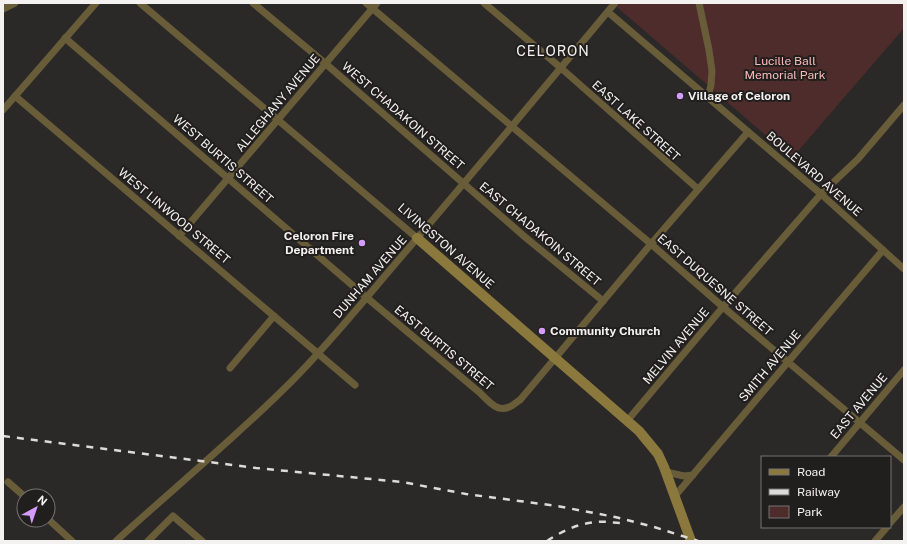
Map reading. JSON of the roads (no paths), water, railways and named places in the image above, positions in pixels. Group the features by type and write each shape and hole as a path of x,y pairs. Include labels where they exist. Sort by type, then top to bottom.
{"street":[{"path":"3,9 15,3"},
{"path":"3,110 96,3"},
{"name":"LIVINGSTON AVENUE","path":"140,3 417,238 639,431 658,454 691,541"},
{"name":"WEST CHADAKOIN STREET","path":"254,3 464,184"},
{"name":"EAST DUQUESNE STREET","path":"366,3 375,6 512,126 904,460"},
{"name":"EAST LAKE STREET","path":"484,3 561,68 698,189"},
{"name":"DUNHAM AVENUE","path":"116,541 249,422 291,382 318,353 464,184 616,3"},
{"path":"699,3 712,71 708,97"},
{"name":"ALLEGHANY AVENUE","path":"179,236 375,6"},
{"name":"BOULEVARD AVENUE","path":"608,12 821,194 904,269"},
{"name":"WEST BURTIS STREET","path":"65,38 366,297"},
{"name":"WEST LINWOOD STREET","path":"15,96 355,385"},
{"name":"MELVIN AVENUE","path":"627,421 821,194 858,159 904,105"},
{"path":"555,358 602,301 748,132"},
{"name":"EAST CHADAKOIN STREET","path":"464,184 602,301"},
{"name":"SMITH AVENUE","path":"675,496 883,250"},
{"name":"EAST BURTIS STREET","path":"366,297 493,405 502,409 510,407 520,400 555,358"},
{"path":"230,368 274,316"},
{"name":"EAST AVENUE","path":"832,456 904,370"},
{"path":"666,472 684,476 693,475"},
{"path":"8,482 16,489"},
{"path":"891,522 904,507"},
{"path":"148,541 173,516 202,541"},
{"path":"56,526 72,541"},
{"path":"875,541 886,528"}],"railway":[{"path":"3,436 256,468 402,482 466,494 557,506 615,517 654,527 698,541"},
{"path":"547,541 565,531 584,524 600,522 623,523"}],"place":[{"name":"Village of Celoron","path":"680,96"},
{"name":"Celoron Fire Department","path":"362,243"},
{"name":"Community Church","path":"542,331"}],"district":[{"name":"CELORON","path":"553,51"}],"park label":[{"name":"Lucille Ball Memorial Park","path":"785,68"}]}
